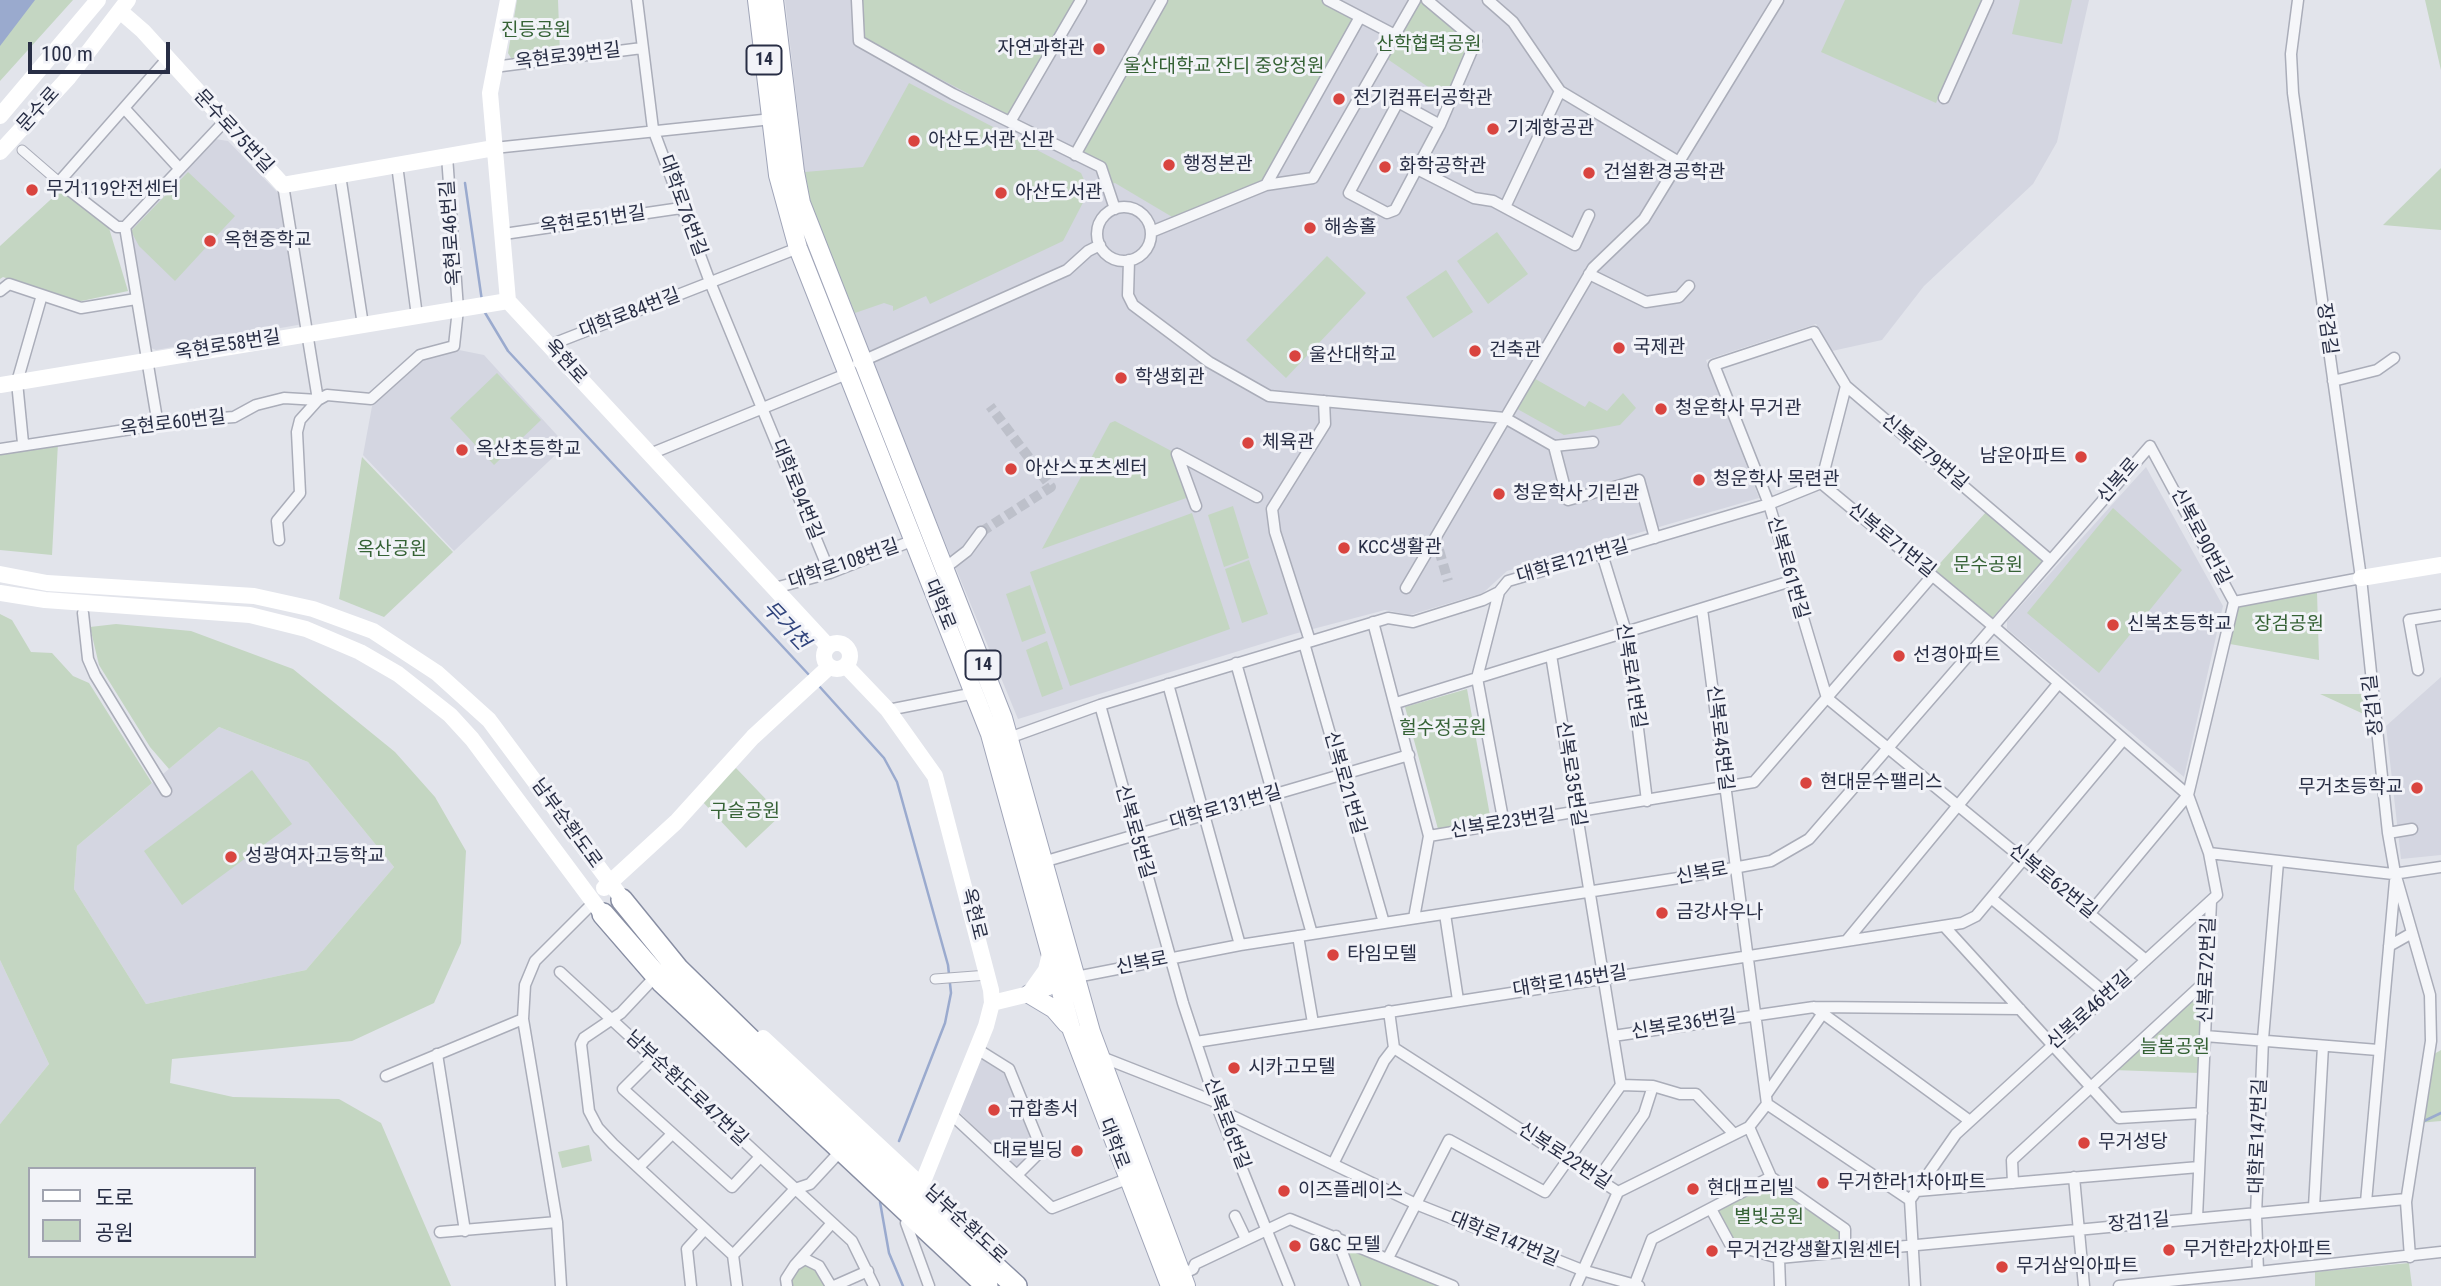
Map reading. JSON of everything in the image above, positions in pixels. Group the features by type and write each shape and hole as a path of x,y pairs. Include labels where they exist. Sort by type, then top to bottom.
{"highway":[{"path":"617,892 677,969 800,1088 1016,1286"},
{"path":"599,908 648,968 987,1286"}],"main road":[{"name":"문수로","path":"0,116 98,0"},
{"path":"501,302 504,234 490,93 508,0"},
{"name":"대학로","path":"757,0 783,197 797,248 945,568 1043,862 1067,980 1071,1028 1126,1179 1179,1282"},
{"name":"대학로","path":"774,0 795,172 802,203 837,294 853,367"},
{"name":"문수로","path":"0,152 69,77 124,6"},
{"name":"문수로75번길","path":"124,6 223,123 283,185"},
{"name":"옥현로46번길","path":"283,185 494,148"},
{"path":"820,302 830,317 838,321 841,312 837,294"},
{"name":"옥현로58번길","path":"0,385 149,358 501,302"},
{"name":"옥현로","path":"501,302 550,345 828,646"},
{"name":"대학로","path":"884,438 914,540 975,694 1001,740 1050,954 1067,980 1099,1056 1179,1282"},
{"path":"0,564 51,573 228,588 285,601"},
{"path":"2361,578 2441,565"},
{"name":"남부순환도로","path":"0,574 47,583 254,596 285,601 373,631 438,673 465,696 510,747 617,892 691,973 922,1184 1029,1286"},
{"name":"남부순환도로","path":"0,593 45,600 250,615 278,620 360,652 398,674 450,715 472,739 652,980 835,1157 974,1286"},
{"path":"0,604 83,613 218,615 278,620"},
{"path":"580,883 593,890 617,892 753,737 826,670 846,666 850,657 845,645 837,642 828,646 824,657 826,670"},
{"name":"옥현로","path":"846,666 888,710 935,776 988,975 992,1003 952,1115 922,1184"},
{"path":"1029,994 1046,970 1050,954"},
{"path":"992,1003 1029,994 1067,980"},
{"path":"1029,994 1054,1009 1071,1028"}],"street":[{"path":"637,0 653,130"},
{"path":"857,0 859,41 953,94 1101,167 1115,209"},
{"path":"1010,122 1081,0"},
{"path":"1075,155 1162,0"},
{"path":"1328,0 1346,4 1360,17 1395,35"},
{"path":"1151,232 1266,185 1314,178 1415,0"},
{"path":"1427,0 1476,41 1440,125 1395,210 1387,213 1349,193 1398,102 1440,125"},
{"path":"1488,0 1513,22 1560,91 1679,162"},
{"path":"1406,588 1589,274 1644,219 1778,0"},
{"path":"1944,98 1988,0"},
{"name":"장검길","path":"2298,0 2291,54 2293,93 2361,578"},
{"path":"1266,185 1360,17"},
{"name":"옥현로39번길","path":"494,66 642,48"},
{"path":"59,182 167,59"},
{"path":"1504,207 1560,91"},
{"path":"124,108 180,168"},
{"name":"대학로76번길","path":"494,148 772,119"},
{"path":"22,150 117,227 124,227 223,123"},
{"name":"대학로76번길","path":"653,130 710,282"},
{"name":"옥현로46번길","path":"447,156 458,309"},
{"path":"397,165 417,316"},
{"path":"1417,169 1474,198 1504,207 1575,244 1589,215"},
{"path":"340,175 363,325"},
{"name":"문수로75번길","path":"283,185 308,334"},
{"path":"1129,207 1138,211 1145,216 1151,232 1146,250 1129,260 1116,260 1100,245 1099,225 1104,217 1115,209 1129,207"},
{"name":"옥현로51번길","path":"504,234 681,208"},
{"path":"124,227 149,358"},
{"path":"650,454 762,408 1067,270 1088,251 1100,245"},
{"name":"대학로84번길","path":"550,345 797,248"},
{"path":"1129,260 1128,295 1133,305 1206,360 1269,396 1506,418 1554,446 1592,442"},
{"path":"1589,274 1646,302 1679,297 1689,286"},
{"path":"710,282 762,408"},
{"path":"0,291 9,284 81,308 136,299"},
{"path":"23,443 17,382 42,295"},
{"name":"옥현로60번길","path":"0,449 23,443 234,417 256,405 285,398 318,400 327,395 371,399 419,355 454,346 458,309"},
{"name":"신복로79번길","path":"1714,365 1814,332 1846,386 2050,561"},
{"name":"옥현로58번길","path":"308,334 318,400"},
{"name":"옥현로58번길","path":"149,358 158,425"},
{"path":"2333,381 2376,370 2394,358"},
{"name":"신복로61번길","path":"1714,365 1769,504 1827,698"},
{"path":"1821,483 1846,386"},
{"path":"279,540 278,521 300,493 297,432 300,420 318,400"},
{"name":"신복로21번길","path":"1324,401 1325,424 1272,509 1275,532 1384,923"},
{"name":"대학로94번길","path":"762,408 830,573"},
{"path":"1554,446 1568,500 1639,480 1655,538"},
{"name":"신복로","path":"1067,980 1240,945 1589,892 1771,861 1809,839 2150,446"},
{"name":"신복로90번길","path":"2150,446 2234,601 2188,795"},
{"path":"1196,506 1177,454 1257,497"},
{"name":"대학로121번길","path":"1001,740 1100,705 1373,622 1388,618 1413,622 1499,592 1508,581 1769,504 1821,483"},
{"name":"신복로71번길","path":"1821,483 1993,626"},
{"path":"945,568 967,551 981,532"},
{"path":"1436,537 1439,550"},
{"name":"대학로108번길","path":"775,588 830,573 914,540"},
{"name":"신복로41번길","path":"1602,554 1626,632 1647,801"},
{"name":"신복로23번길","path":"1429,836 1754,782 1932,576"},
{"path":"2234,601 2361,578"},
{"name":"장검1길","path":"2361,578 2388,833 2395,873 2430,995 2431,1041 2406,1199 2410,1257"},
{"path":"1395,703 1791,581"},
{"path":"1499,592 1477,678 1504,824"},
{"name":"신복로45번길","path":"1702,609 1736,867"},
{"path":"83,613 89,659 94,675 166,791"},
{"path":"2418,670 2409,620 2441,615"},
{"name":"신복로23번길","path":"1373,622 1429,836 1414,918"},
{"path":"1993,626 2188,795 2090,913"},
{"name":"신복로35번길","path":"1551,655 1589,892"},
{"path":"1236,663 1312,934"},
{"path":"1168,684 1240,945"},
{"path":"1848,939 2058,684"},
{"path":"888,710 975,694"},
{"path":"1827,698 1888,748"},
{"name":"신복로5번길","path":"1100,705 1170,958"},
{"name":"대학로145번길","path":"1196,1042 1603,976 1962,923 1976,916 2123,740"},
{"name":"신복로62번길","path":"1888,748 2146,960"},
{"name":"대학로131번길","path":"1043,862 1409,755"},
{"name":"신복로72번길","path":"2188,795 2208,853 2217,895 2211,901 2197,1218"},
{"path":"2388,833 2412,829"},
{"path":"2208,853 2395,873 2441,867"},
{"name":"대학로147번길","path":"2258,1272 2256,1215 2263,1039 2278,862"},
{"path":"1736,867 1766,1100 1913,1195 2012,1182 2200,1167"},
{"name":"장검1길","path":"2366,1202 2395,873"},
{"name":"신복로36번길","path":"1589,892 1621,1085"},
{"path":"1991,898 2108,995"},
{"name":"신복로46번길","path":"1913,1195 1956,1134 2211,901"},
{"path":"561,1286 557,1222 523,1019 525,985 535,961 599,908"},
{"path":"1445,914 1458,1000"},
{"path":"1944,926 2119,1118 2202,1113"},
{"path":"2389,946 2412,933"},
{"path":"1298,936 1313,1023"},
{"name":"신복로6번길","path":"1170,958 1217,1105 1289,1286"},
{"name":"남부순환도로47번길","path":"560,972 852,1241 874,1286"},
{"path":"935,979 988,975"},
{"path":"2012,1182 2012,1160 2207,979"},
{"name":"남부순환도로47번길","path":"652,980 612,1020 584,1038 581,1044 589,1111 598,1128 733,1255"},
{"path":"1755,1014 1819,1010 2020,1009"},
{"path":"1766,1100 1819,1010"},
{"path":"1819,1010 1970,1121"},
{"path":"1333,1164 1384,1061 1395,1048 1390,1011"},
{"name":"신복로36번길","path":"1613,1036 1755,1014"},
{"path":"386,1076 523,1019"},
{"path":"2205,1036 2378,1050"},
{"path":"2314,1207 2323,1046"},
{"name":"신복로22번길","path":"1395,1048 1618,1192 1749,1127 1766,1100"},
{"path":"977,1049 1009,1069 1042,1150 1017,1175"},
{"path":"438,1054 465,1231"},
{"name":"대학로147번길","path":"1099,1056 1217,1105 1416,1204 1582,1270 1636,1286 1652,1239 1771,1177"},
{"path":"639,1167 672,1134 623,1089 653,1059"},
{"path":"1388,1258 1450,1140 1545,1192 1621,1085 1653,1086 1680,1094 1696,1094 1734,1134"},
{"path":"1598,1179 1644,1114 1653,1086"},
{"path":"952,1115 1052,1208 1126,1179"},
{"path":"1749,1127 1771,1177 1845,1229 1845,1249"},
{"name":"남부순환도로47번길","path":"672,1134 732,1187 760,1157"},
{"path":"737,1286 733,1255 795,1189 810,1184 835,1157"},
{"path":"2074,1177 2084,1286"},
{"path":"1576,1286 1618,1192"},
{"path":"1913,1195 1914,1286"},
{"name":"장검1길","path":"1912,1243 2256,1215 2406,1199"},
{"path":"1711,1209 1730,1244 1779,1258 1912,1243"},
{"path":"1236,1216 1246,1239"},
{"path":"1179,1282 1246,1239 1290,1219 1452,1286"},
{"path":"440,1232 557,1222"},
{"path":"787,1286 786,1279 794,1265 832,1223"},
{"path":"906,1223 929,1286"},
{"path":"691,1286 687,1249 705,1230"},
{"path":"1336,1236 1355,1286"},
{"path":"2119,1286 2441,1252"},
{"path":"1779,1258 1780,1286"},
{"path":"794,1265 805,1259 819,1266 833,1286 868,1271"}],"shaded area":[{"name":"울산대학교","path":"785,0 2089,0 2057,142 2033,184 1924,286 1882,340 1832,351 1816,324 1706,360 1759,498 1507,571 1483,593 1410,615 1385,610 1294,634 1018,719 808,210 801,170 801,139"},
{"name":"옥현중학교","path":"215,139 228,141 279,194 303,324 156,350 151,348 129,231"},
{"name":"옥산초등학교","path":"454,349 484,355 566,445 454,551 363,455 373,401 421,358"},
{"name":"신복초등학교","path":"2146,467 2223,606 2184,777 2007,629 2007,621"},
{"name":"무거초등학교","path":"2441,677 2441,855 2401,859 2386,726"},
{"name":"성광여자고등학교","path":"219,727 308,762 394,867 306,970 146,1004 74,889 77,846"},
{"path":"0,960 49,1064 0,1124"},
{"path":"979,1054 1008,1073 1039,1149 1018,1170 959,1112"}],"green space":[{"path":"0,0 73,0 0,81"},
{"name":"진등공원","path":"517,0 558,0 560,54 511,58 508,53"},
{"path":"860,0 1077,0 1009,115 862,38"},
{"name":"울산대학교 잔디 중앙정원","path":"1162,0 1328,0 1360,17 1266,185 1179,221 1115,183 1107,185 1101,167 1075,155"},
{"name":"산학협력공원","path":"1415,0 1427,0 1476,41 1450,102 1383,56"},
{"path":"1845,0 1982,0 1936,103 1821,52"},
{"path":"2020,0 2072,0 2062,44 2012,34"},
{"path":"2425,0 2441,0 2441,70 2440,66"},
{"path":"909,83 1081,173 1089,191 1063,241 930,304 926,296 893,311 893,306 884,303 855,313 812,211 805,172 863,167"},
{"path":"2441,168 2441,230 2383,225"},
{"path":"188,172 235,216 175,281 139,246 131,231"},
{"path":"61,190 109,228 128,291 77,302 3,277 0,279 0,246"},
{"path":"1497,232 1528,274 1488,304 1457,261"},
{"path":"1327,256 1366,293 1286,378 1246,340"},
{"path":"1446,270 1473,312 1433,338 1406,297"},
{"path":"497,373 541,420 494,465 450,418"},
{"path":"1530,376 1585,407 1589,401 1607,411 1623,393 1636,408 1620,425 1564,435 1512,406"},
{"path":"1115,421 1177,454 1192,496 1042,549 1110,423"},
{"path":"58,443 52,555 0,550 0,453"},
{"name":"옥산공원","path":"362,457 453,552 384,617 339,599"},
{"path":"1233,506 1249,558 1224,567 1208,515"},
{"path":"2113,508 2182,570 2099,673 2027,613"},
{"name":"문수공원","path":"1987,511 2041,556 2043,561 1992,618 1933,571"},
{"path":"1192,513 1230,629 1070,686 1030,572"},
{"path":"1249,560 1268,614 1242,623 1225,569"},
{"path":"1030,585 1046,633 1022,642 1006,594"},
{"name":"장검공원","path":"2317,592 2319,660 2230,644 2238,606"},
{"path":"0,614 12,620 31,652 52,653 73,676 89,683 152,783 77,846 74,889 146,1004 306,970 394,867 308,762 219,727 169,769 150,747 99,665 90,627 116,624 191,631 293,669 395,752 435,797 466,851 461,943 434,1003 352,1041 172,1059 170,1083 233,1097 339,1099 381,1123 451,1286 0,1286 0,1124 49,1064 0,960"},
{"path":"1047,641 1063,689 1042,697 1026,650"},
{"name":"헐수정공원","path":"1467,689 1491,821 1438,829 1405,707"},
{"path":"2320,694 2365,694 2368,716"},
{"name":"구슬공원","path":"736,768 781,815 746,848 701,800"},
{"path":"252,770 292,824 182,905 144,851"},
{"name":"늘봄공원","path":"2204,988 2199,1073 2113,1070"},
{"path":"2441,1050 2441,1121 2418,1123 2429,1057"},
{"path":"589,1145 592,1161 562,1168 558,1152"},
{"name":"별빛공원","path":"1772,1181 1841,1231 1841,1245 1777,1252 1732,1241 1715,1211"},
{"path":"1336,1236 1453,1286 1355,1286"},
{"path":"805,1259 831,1286 787,1286"},
{"path":"2409,1263 2412,1286 2315,1286 2315,1272"}],"water":[{"path":"0,0 35,0 0,46"}],"waterway":[{"name":"무거천","path":"465,183 482,301"},
{"name":"무거천","path":"484,311 508,351 810,676"},
{"name":"무거천","path":"819,686 884,758 897,782 948,965 951,993 945,1023 899,1141"},
{"path":"2422,1122 2441,1113"},
{"name":"무거천","path":"880,1202 889,1253 903,1286"}],"tunnel":[{"path":"981,532 1051,487 990,406"},
{"path":"1439,550 1448,581"}],"place":[{"name":"자연과학관","path":"1099,49"},
{"name":"전기컴퓨터공학관","path":"1339,99"},
{"name":"기계항공관","path":"1493,129"},
{"name":"아산도서관 신관","path":"914,141"},
{"name":"행정본관","path":"1169,165"},
{"name":"화학공학관","path":"1385,167"},
{"name":"건설환경공학관","path":"1589,173"},
{"name":"무거119안전센터","path":"32,190"},
{"name":"아산도서관","path":"1001,193"},
{"name":"해송홀","path":"1310,228"},
{"name":"옥현중학교","path":"210,241"},
{"name":"국제관","path":"1619,348"},
{"name":"건축관","path":"1475,351"},
{"name":"울산대학교","path":"1295,356"},
{"name":"학생회관","path":"1121,378"},
{"name":"청운학사 무거관","path":"1661,409"},
{"name":"체육관","path":"1248,443"},
{"name":"옥산초등학교","path":"462,450"},
{"name":"남운아파트","path":"2081,457"},
{"name":"아산스포츠센터","path":"1011,469"},
{"name":"청운학사 목련관","path":"1699,480"},
{"name":"청운학사 기린관","path":"1499,494"},
{"name":"KCC생활관","path":"1344,548"},
{"name":"신복초등학교","path":"2113,625"},
{"name":"선경아파트","path":"1899,656"},
{"name":"현대문수팰리스","path":"1806,783"},
{"name":"무거초등학교","path":"2417,788"},
{"name":"성광여자고등학교","path":"231,857"},
{"name":"금강사우나","path":"1662,913"},
{"name":"타임모텔","path":"1333,955"},
{"name":"시카고모텔","path":"1234,1068"},
{"name":"규합총서","path":"994,1110"},
{"name":"무거성당","path":"2084,1143"},
{"name":"대로빌딩","path":"1077,1151"},
{"name":"무거한라1차아파트","path":"1823,1183"},
{"name":"현대프리빌","path":"1693,1189"},
{"name":"이즈플레이스","path":"1284,1191"},
{"name":"G&C 모텔","path":"1295,1246"},
{"name":"무거한라2차아파트","path":"2169,1250"},
{"name":"무거건강생활지원센터","path":"1712,1251"},
{"name":"무거삼익아파트","path":"2002,1267"}]}
